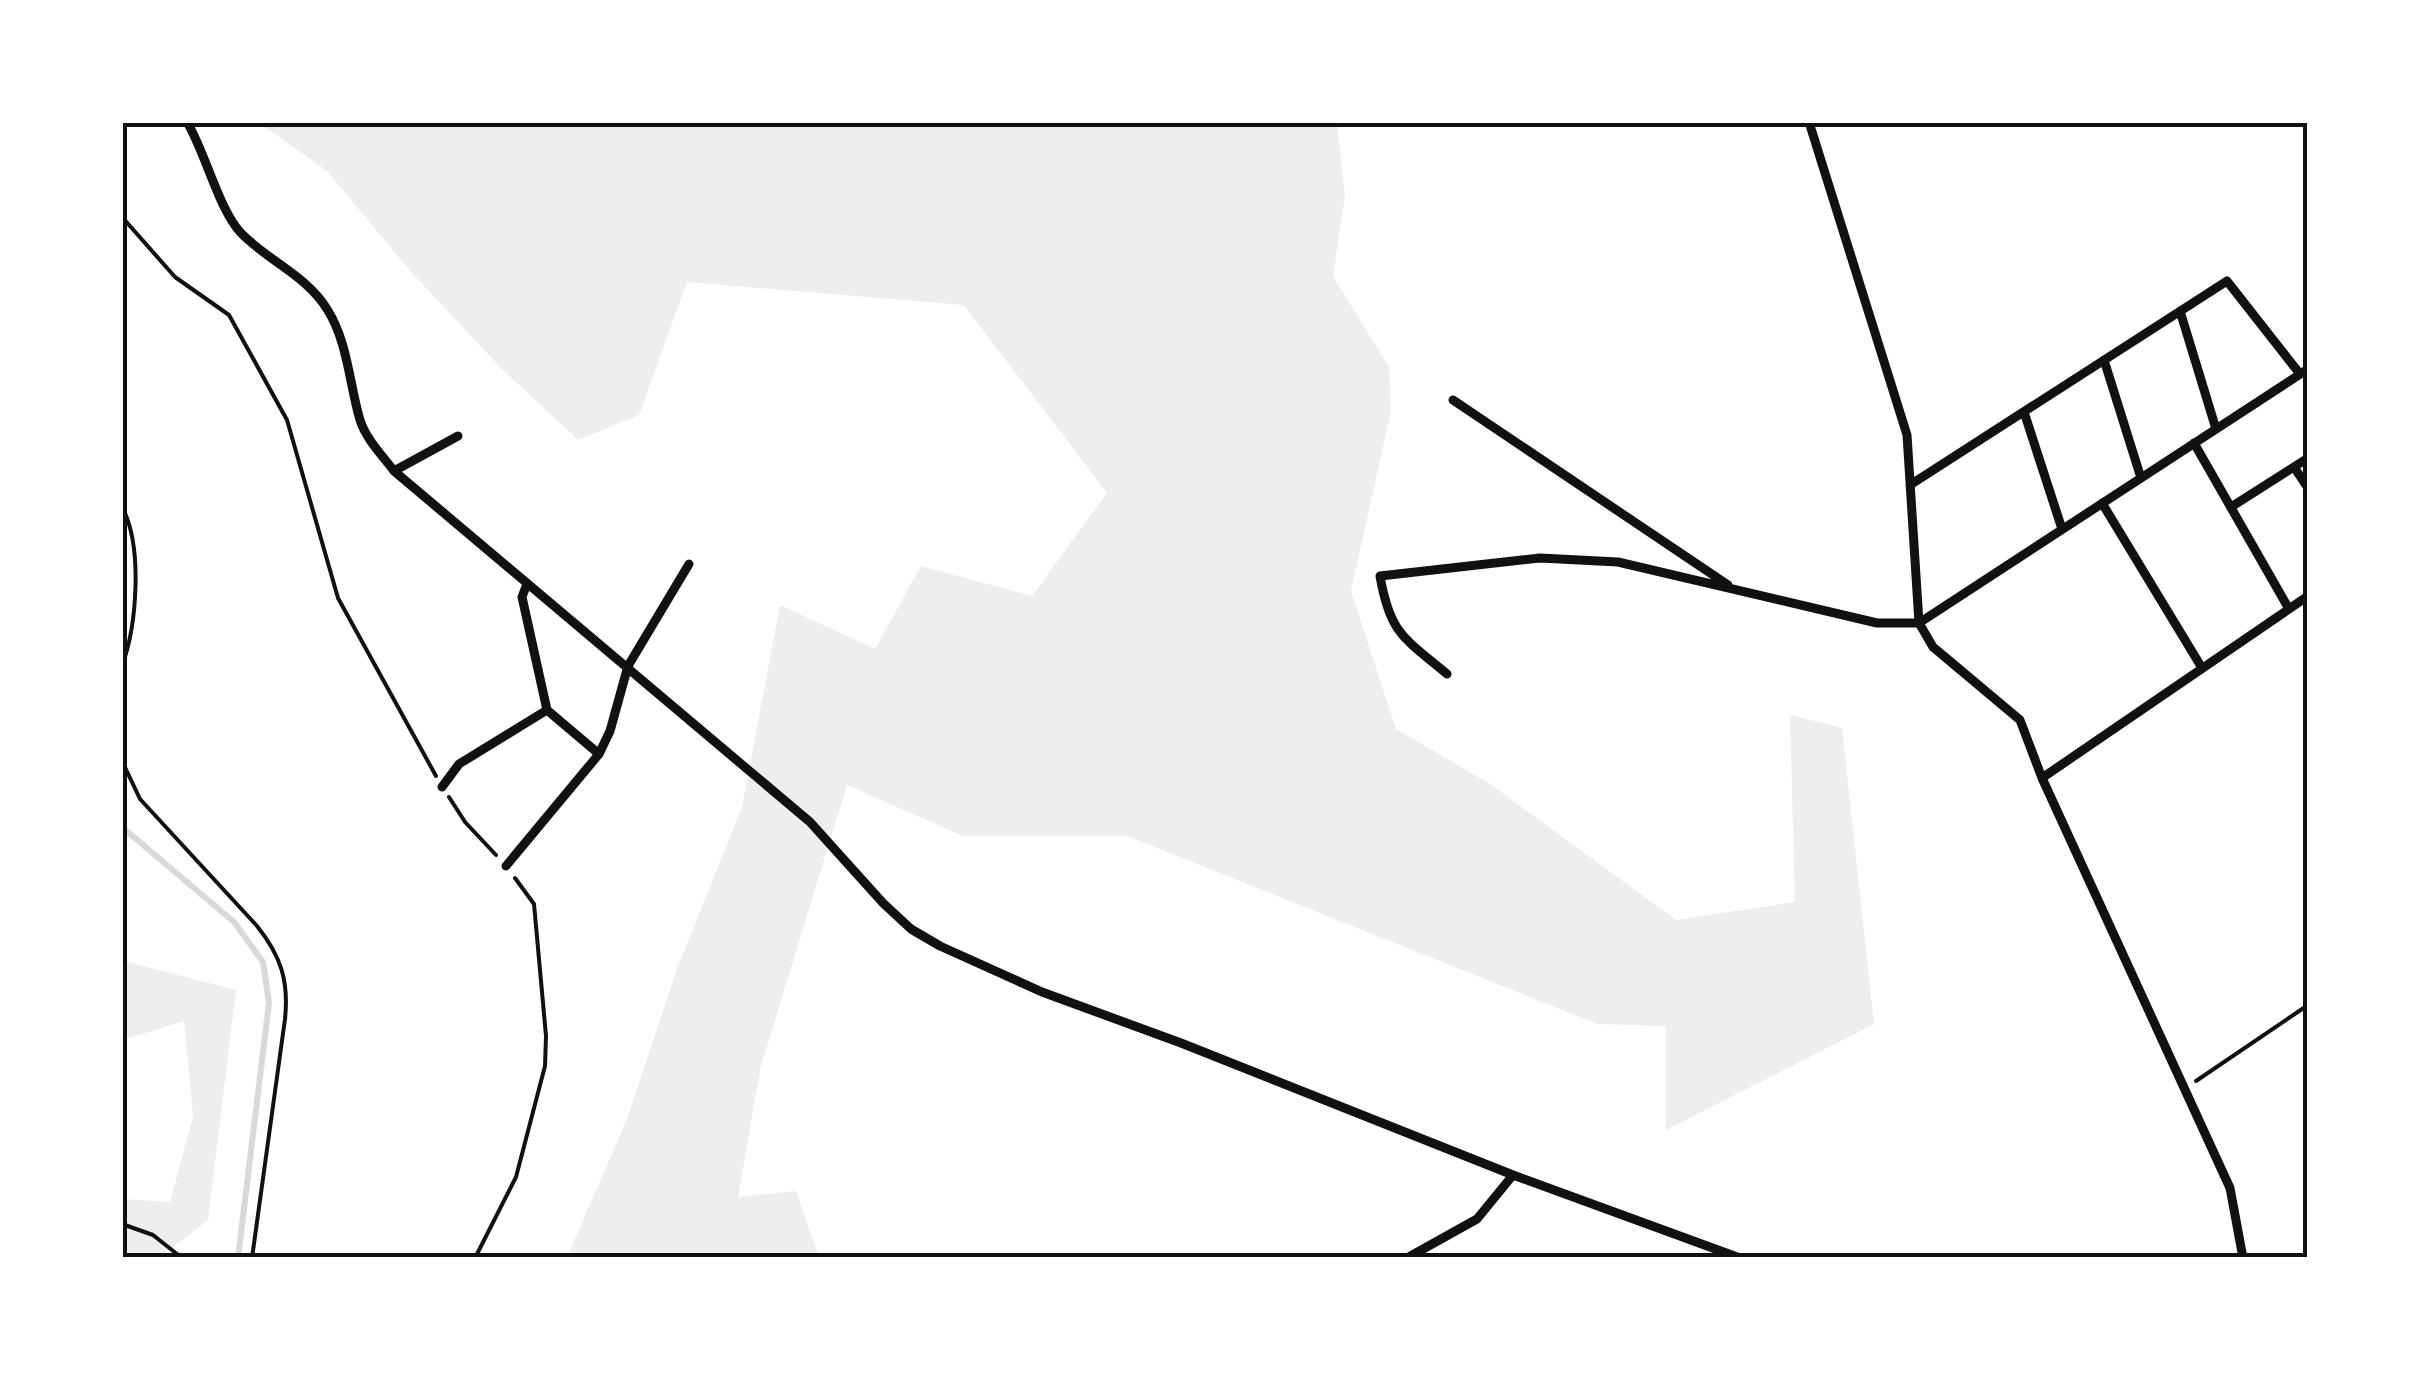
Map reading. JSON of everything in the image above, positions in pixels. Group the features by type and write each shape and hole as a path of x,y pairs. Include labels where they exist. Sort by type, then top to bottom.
{"street":[{"path":"187,122 206,157 230,219 243,235 307,283 328,310 337,326 361,423 394,471 810,822 911,929 1042,992 1512,1175 1740,1258"},
{"path":"1809,122 1908,435 1919,623 1933,647 2020,720 2042,778 2230,1188 2243,1258"},
{"path":"1447,674 1398,633 1386,610 1380,576 1540,558 1618,562 1876,623 1919,623 2304,372 2227,281 1910,485"},
{"path":"2180,311 2216,429"},
{"path":"2104,360 2140,478"},
{"path":"1453,400 1735,590"},
{"path":"2024,412 2062,529"},
{"path":"394,471 458,436"},
{"path":"2194,443 2289,608"},
{"path":"2231,507 2308,458"},
{"path":"2294,466 2308,488"},
{"path":"2102,503 2202,668"},
{"path":"506,866 599,754 628,666 689,564"},
{"path":"527,584 522,597 547,710 599,754"},
{"path":"2042,778 2308,596"},
{"path":"442,787 459,764 547,710"},
{"path":"1408,1258 1477,1219 1512,1175"}],"path":[{"path":"122,217 175,277 228,315 287,420 338,598 442,787 465,822 506,866 534,904 546,1036 545,1066 516,1176 475,1258"},
{"path":"122,506 135,555 131,633 122,666"},
{"path":"122,761 140,798 257,926 275,948 284,973 285,1019 252,1258"},
{"path":"2185,1089 2308,1004"},
{"path":"122,1224 153,1234 182,1258"}],"shaded area":[{"path":"259,123 1337,123 1345,196 1333,276 1389,367 1391,411 1351,591 1396,729 1490,784 1676,920 1795,902 1790,715 1842,728 1874,1024 1666,1130 1666,1026 1597,1024 1127,836 963,836 847,785 761,1066 738,1197 796,1191 819,1257 567,1257 627,1119 678,966 742,807 780,605 875,649 921,566 1032,596 1107,493 964,305 687,282 639,415 578,440 502,369 411,272 327,171"},
{"path":"122,956 128,962 236,990 208,1220 160,1257 123,1257 123,1199 170,1202 193,1116 184,1021 123,1040"}],"waterway":[{"path":"122,827 234,922 263,962 269,1003 238,1258"}]}
